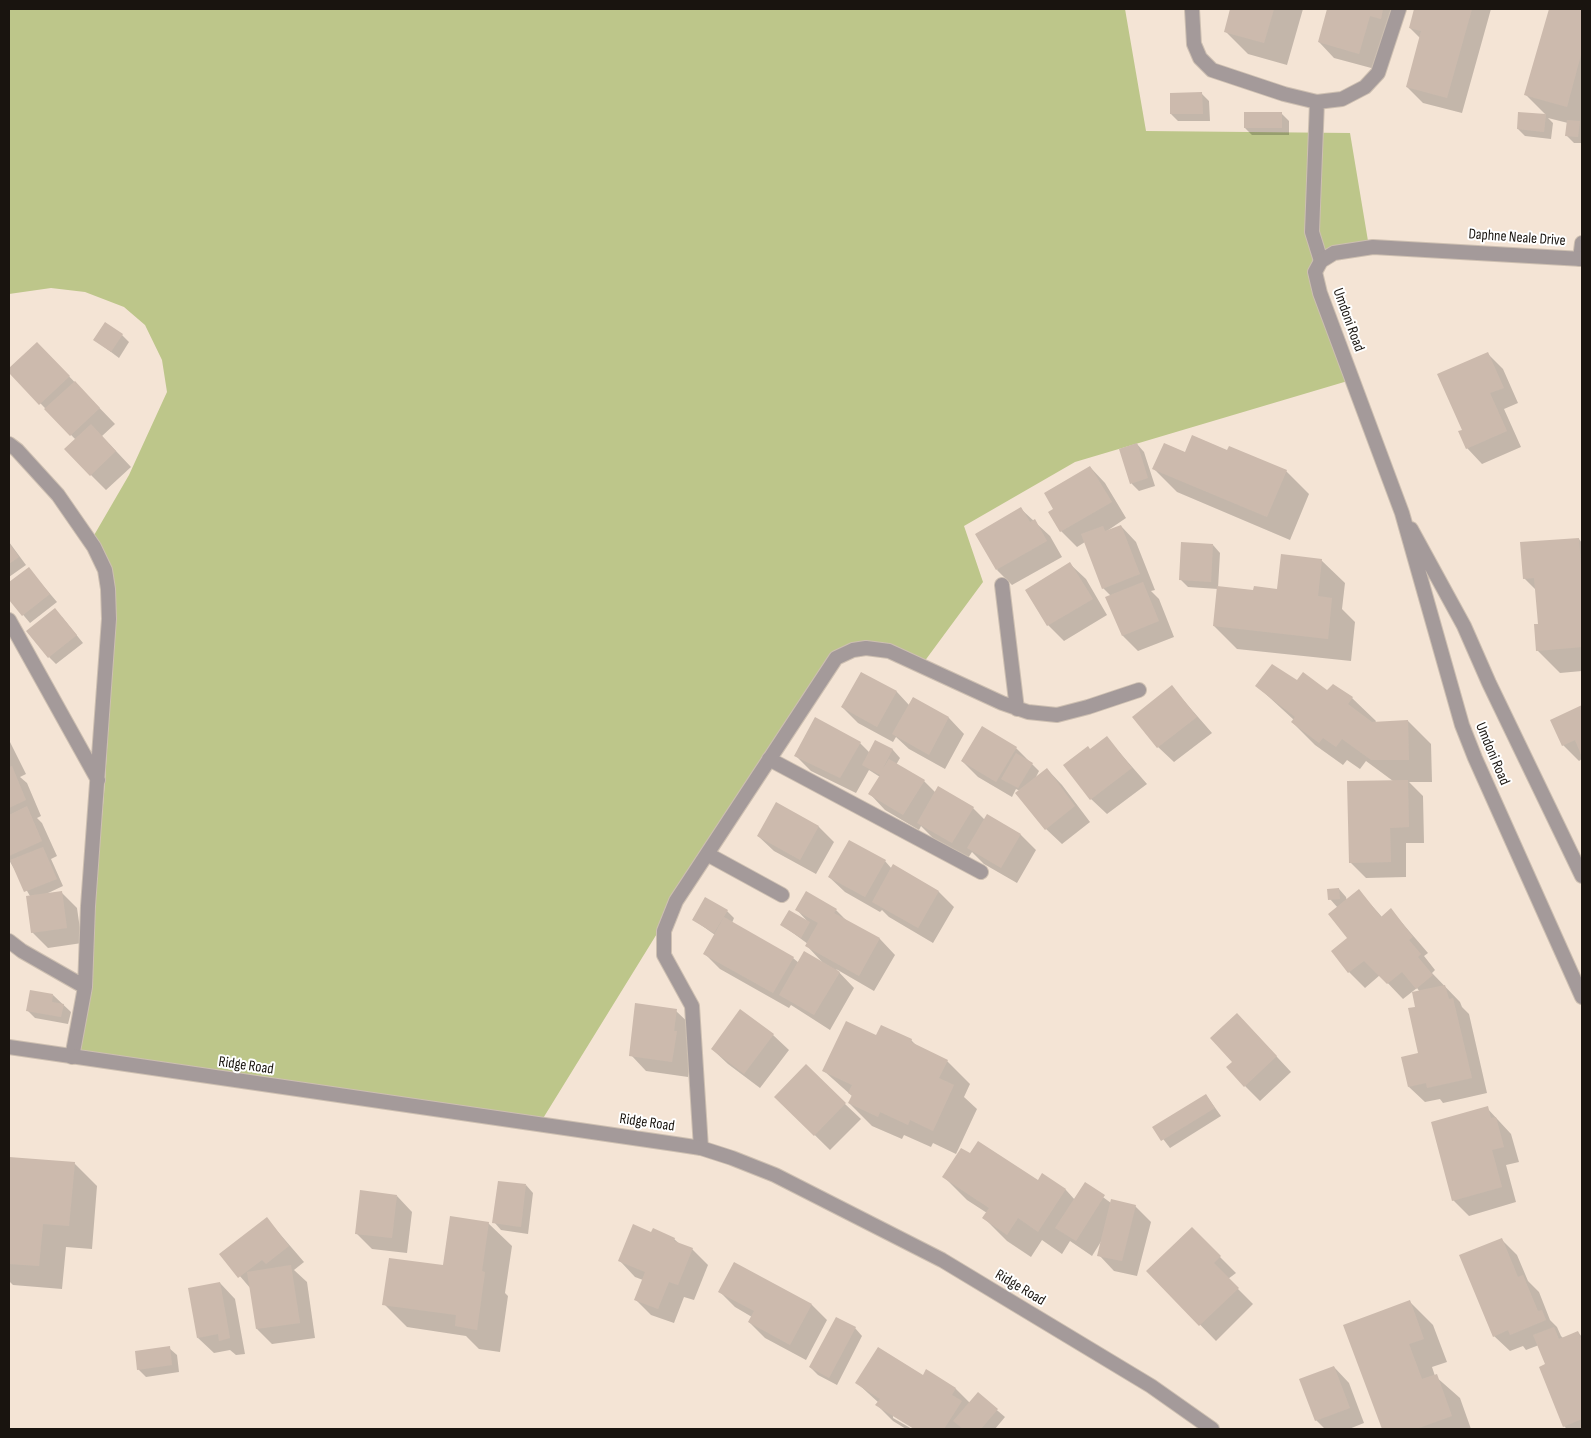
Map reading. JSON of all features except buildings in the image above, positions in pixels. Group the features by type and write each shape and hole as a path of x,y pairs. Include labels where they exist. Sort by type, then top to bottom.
{"street":[{"path":"1192,9 1194,44 1200,58 1212,70 1284,94 1317,102 1342,99 1365,87 1378,72 1399,9"},
{"path":"1317,102 1312,232 1320,261"},
{"path":"1581,259 1582,243"},
{"name":"Daphne Neale Drive","path":"1320,261 1334,253 1373,247 1581,259"},
{"name":"Umdoni Road","path":"1320,261 1315,272 1320,293 1402,513 1462,725 1582,997"},
{"path":"9,444 17,450 58,495 94,547 105,570 109,619 84,987 72,1057"},
{"name":"Umdoni Road","path":"1402,513 1433,565 1464,626 1489,683 1582,876"},
{"path":"1002,585 1017,708"},
{"path":"9,620 98,781"},
{"path":"701,1148 692,1006 664,955 664,931 676,901 836,658 853,650 866,648 889,651 1017,708 1056,715 1139,690"},
{"path":"769,759 981,872"},
{"path":"707,854 782,895"},
{"path":"9,941 22,952 84,987"},
{"name":"Ridge Road","path":"9,1047 701,1148 775,1175 942,1260 1151,1386 1212,1429"}],"green space":[{"path":"9,9 1125,9 1146,131 1350,133 1369,247 1318,260 1351,380 1075,462 964,526 983,582 924,662 885,646 832,656 766,757 542,1120 75,1057 87,988 105,782 115,618 93,537 129,475 167,392 162,360 145,325 124,307 85,292 51,288 9,294"}]}
